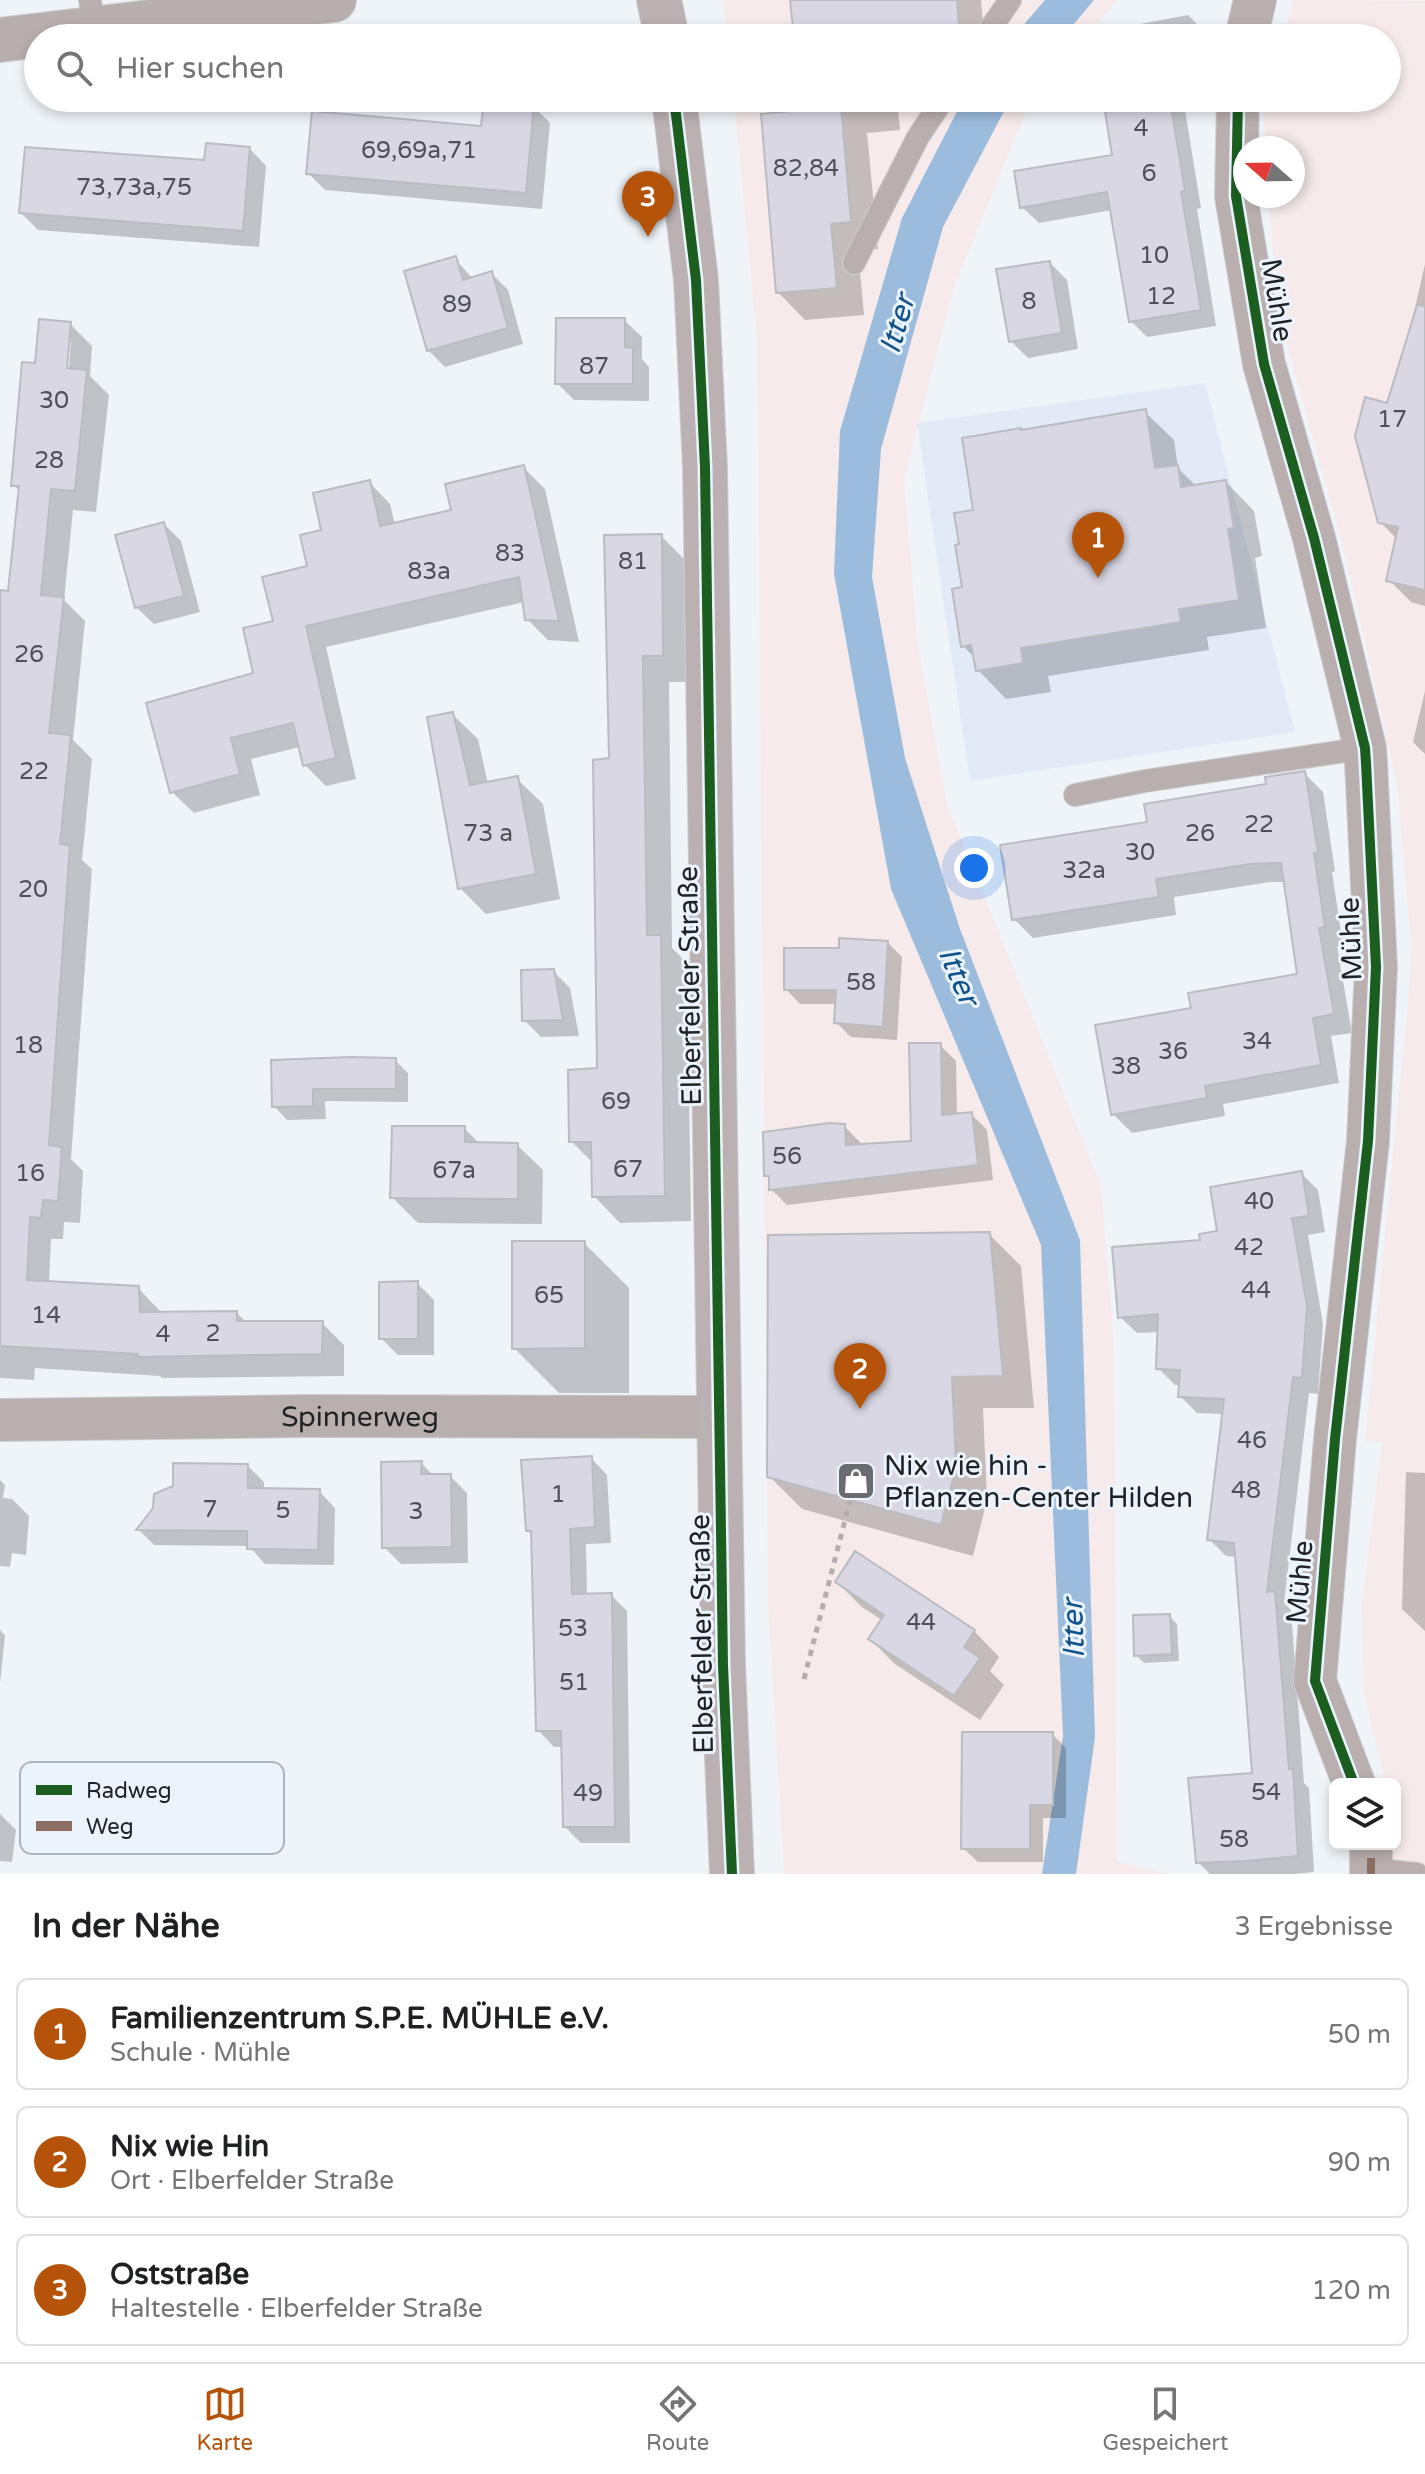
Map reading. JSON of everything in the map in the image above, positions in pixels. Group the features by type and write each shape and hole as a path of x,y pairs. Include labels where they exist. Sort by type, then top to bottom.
{"main road":[{"path":"59,24 92,15 334,0"},
{"path":"659,0 664,24"},
{"path":"0,40 24,33"},
{"name":"Elberfelder Straße","path":"676,112 696,280 705,467 723,1665 732,1874"}],"street":[{"path":"1249,24 1255,0"},
{"name":"Mühle","path":"1238,112 1236,196 1264,364 1314,538 1365,748 1376,967 1368,1141 1335,1439 1315,1681 1352,1778"},
{"name":"Spinnerweg","path":"0,1420 305,1416 720,1417"}],"lane":[{"path":"994,24 1010,0"},
{"path":"854,263 918,137 935,112"},
{"path":"1075,795 1145,781 1365,748"},
{"path":"1371,1862 1417,1874"}],"path":[{"path":"804,1679 850,1501"}],"shaded area":[{"path":"722,0 1117,0 1097,24 726,24"},
{"path":"1294,0 1425,1 1425,1874 1378,1874 1380,1850 1401,1850 1401,1778 1383,1778 1363,1689 1362,1602 1382,1442 1365,1441 1410,982 1411,941 1397,784 1345,554 1277,308 1270,208 1305,208 1305,136 1265,136 1264,112 1401,112 1401,24 1287,24"},
{"path":"735,112 1026,112 954,287 904,479 918,645 947,804 1101,1186 1114,1344 1117,1862 1168,1874 784,1874 768,1601 757,339"},
{"path":"1205,383 1295,732 970,781 917,423"}],"water":[{"path":"1045,0 1094,0 1074,24 1024,24"},
{"name":"Itter","path":"957,112 1004,112 943,227 881,449 872,577 905,758 960,929 1080,1240 1095,1737 1076,1874 1042,1874 1063,1736 1041,1245 891,889 834,574 840,431 902,218"}],"building":[{"path":"790,0 957,0 959,24 793,24"},
{"path":"312,112 481,126 483,112 533,112 526,193 306,174"},
{"path":"842,112 851,222 831,224 837,288 776,293 761,114"},
{"path":"1105,112 1172,112 1185,191 1181,192 1201,310 1129,322 1107,192 1020,208 1014,171 1112,155"},
{"path":"206,143 250,147 243,231 19,213 25,147 204,160"},
{"path":"456,256 463,280 492,271 508,328 427,351 404,271"},
{"path":"1050,261 1062,333 1009,342 996,269"},
{"path":"1417,305 1425,306 1425,590 1386,581 1398,527 1378,523 1355,436 1365,397 1387,403"},
{"path":"556,318 625,318 625,347 633,348 633,384 555,384"},
{"path":"39,319 71,322 67,368 87,370 75,491 51,489 41,595 64,597 49,733 71,735 60,844 70,845 49,1145 62,1147 58,1201 43,1200 41,1218 30,1217 27,1280 139,1286 140,1312 237,1311 237,1321 323,1321 322,1354 138,1357 138,1354 0,1346 0,590 8,591 19,486 11,486 22,362 35,363"},
{"path":"1146,409 1155,468 1178,465 1181,487 1226,480 1234,528 1228,529 1239,600 1179,609 1181,622 1021,648 1023,663 976,671 971,645 961,647 952,589 962,587 955,545 959,544 954,513 973,510 962,438"},
{"path":"524,465 559,621 525,620 519,577 306,626 336,758 303,766 293,723 231,738 240,774 170,793 146,703 253,673 243,628 273,621 262,577 307,566 300,535 321,530 313,493 370,480 380,526 451,510 445,484"},
{"path":"164,522 184,596 135,608 115,535"},
{"path":"662,534 663,656 643,656 647,935 661,935 665,1196 592,1197 591,1142 569,1142 568,1070 597,1068 593,760 609,758 604,535"},
{"path":"453,712 470,785 518,776 536,874 458,889 427,717"},
{"path":"1305,771 1318,853 1314,853 1325,927 1319,928 1334,1014 1313,1018 1321,1065 1205,1086 1207,1098 1111,1115 1095,1025 1191,1008 1188,993 1297,974 1281,863 1250,864 1156,879 1159,897 1012,920 1000,845 1147,822 1144,804 1266,784 1265,777"},
{"path":"839,938 888,941 883,1027 834,1023 836,990 784,990 784,948 839,948"},
{"path":"554,969 563,1020 522,1021 521,970"},
{"path":"909,1043 941,1043 942,1115 972,1112 978,1165 769,1190 769,1176 764,1176 763,1132 829,1123 845,1124 846,1145 911,1141"},
{"path":"396,1058 396,1089 313,1089 313,1106 272,1107 271,1060"},
{"path":"392,1126 465,1126 465,1142 518,1143 518,1199 390,1198"},
{"path":"1302,1171 1309,1216 1292,1218 1307,1306 1302,1378 1293,1377 1267,1592 1275,1591 1289,1769 1293,1769 1298,1856 1196,1863 1188,1778 1252,1773 1234,1543 1207,1540 1224,1399 1178,1397 1180,1370 1156,1369 1158,1314 1118,1318 1112,1247 1200,1240 1199,1234 1217,1231 1210,1187"},
{"path":"990,1232 1003,1376 952,1377 956,1467 941,1525 767,1477 768,1235"},
{"path":"512,1241 585,1241 585,1348 512,1349"},
{"path":"418,1281 418,1339 379,1339 379,1282"},
{"path":"592,1456 595,1527 570,1529 572,1594 612,1593 615,1827 563,1827 561,1731 536,1731 531,1531 526,1531 521,1460"},
{"path":"422,1461 421,1474 451,1474 452,1547 382,1548 381,1462"},
{"path":"173,1463 248,1464 248,1488 320,1489 318,1550 247,1549 247,1531 136,1530 153,1508 154,1494 173,1486"},
{"path":"855,1551 975,1630 964,1647 980,1658 954,1696 868,1639 884,1615 835,1582"},
{"path":"1170,1614 1172,1654 1134,1656 1133,1615"},
{"path":"962,1732 1053,1732 1053,1805 1030,1805 1030,1849 961,1849"}],"marked path":[{"path":"1371,1850 1371,1874"}],"cycle path":[{"path":"676,112 696,280 705,467 723,1665 732,1874"},
{"path":"1238,112 1236,196 1264,364 1314,538 1365,748 1376,967 1368,1141 1335,1439 1315,1681 1352,1778"}],"place":[{"name":"Oststraße","path":"648,237"},
{"name":"Familienzentrum S.P.E. MÜHLE e.V.","path":"1098,578"},
{"name":"Nix wie Hin","path":"860,1409"},
{"name":"Nix wie hin - Pflanzen-Center Hilden","path":"856,1481"}]}
